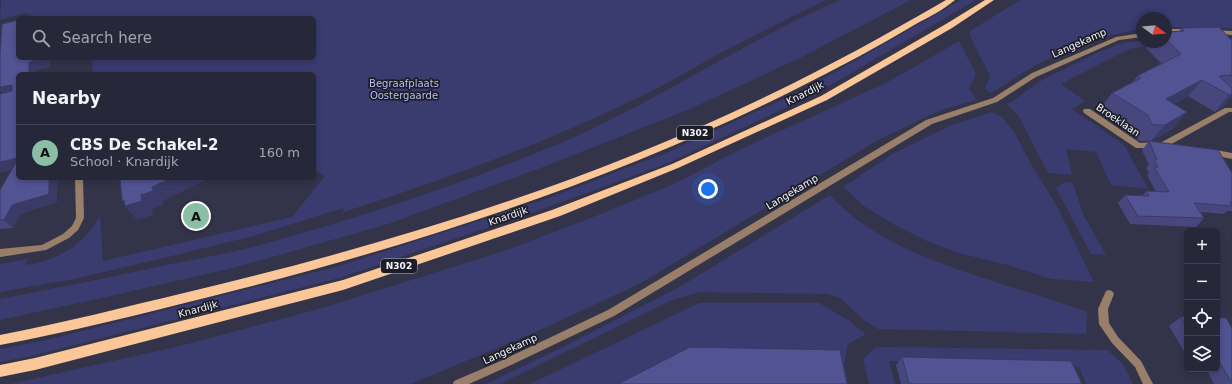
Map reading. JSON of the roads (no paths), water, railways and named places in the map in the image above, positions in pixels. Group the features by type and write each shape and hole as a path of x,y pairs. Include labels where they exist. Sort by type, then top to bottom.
{"main road":[{"name":"Knardijk","path":"0,340 48,331 341,258 506,206 663,147 747,110 864,51 951,0"},
{"name":"Knardijk","path":"0,371 35,364 343,285 556,213 675,166 824,98 949,26 990,0"}],"street":[{"path":"1172,31 1199,31"},
{"path":"1206,31 1232,33"},
{"name":"Langekamp","path":"458,384 611,313 929,122 995,100 1034,75 1118,38 1136,35"},
{"name":"Broeklaan","path":"1163,145 1228,110 1232,110"},
{"name":"Broeklaan","path":"1086,111 1139,146 1163,145 1178,147"},
{"path":"1201,151 1232,156"},
{"path":"0,253 42,248 66,236 75,228 80,218 79,180"},
{"path":"1109,294 1103,309 1104,324 1115,340 1138,364 1148,384"}],"place":[{"name":"CBS De Schakel-2","path":"196,216"}],"park label":[{"name":"Begraafplaats Oostergaarde","path":"404,88"}]}
